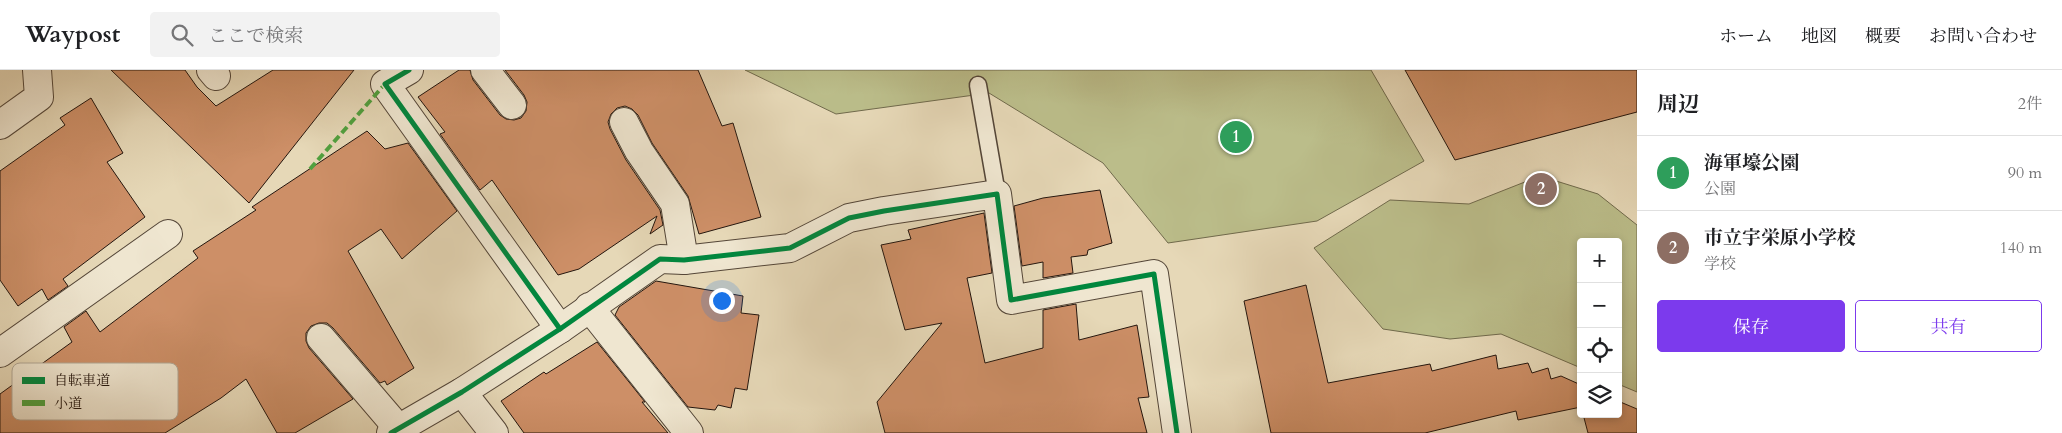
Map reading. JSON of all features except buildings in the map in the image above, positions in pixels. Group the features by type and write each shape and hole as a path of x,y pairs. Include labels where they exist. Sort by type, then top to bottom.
{"street":[{"path":"0,124 39,97 37,70"},
{"path":"409,70 385,84 560,329"},
{"path":"486,70 512,105"},
{"path":"624,122 639,151 675,204 684,260"},
{"path":"321,338 395,431 462,392 560,329 660,259 684,260 790,248 848,218 884,210 997,194 1011,300 1154,274 1177,433"},
{"path":"0,353 168,234"},
{"path":"589,308 689,433"},
{"path":"462,392 494,433"}],"lane":[{"path":"978,85 997,194"}],"green space":[{"path":"745,70 1371,70 1424,161 1317,221 1168,243 1103,163 989,93 836,114"},
{"path":"1540,176 1598,194 1637,225 1637,392 1622,386 1622,238 1577,238 1577,366 1501,334 1450,339 1383,329 1314,248 1390,200 1469,204"}],"marked path":[{"path":"310,169 385,84"}],"cycle path":[{"path":"409,70 385,84 560,329"},
{"path":"391,433 462,392 560,329 660,259 684,260 790,248 849,218 997,194 1011,300 1154,274 1177,433"}],"place":[{"name":"海軍壕公園","path":"1236,137"},
{"name":"市立宇栄原小学校","path":"1541,189"}]}
